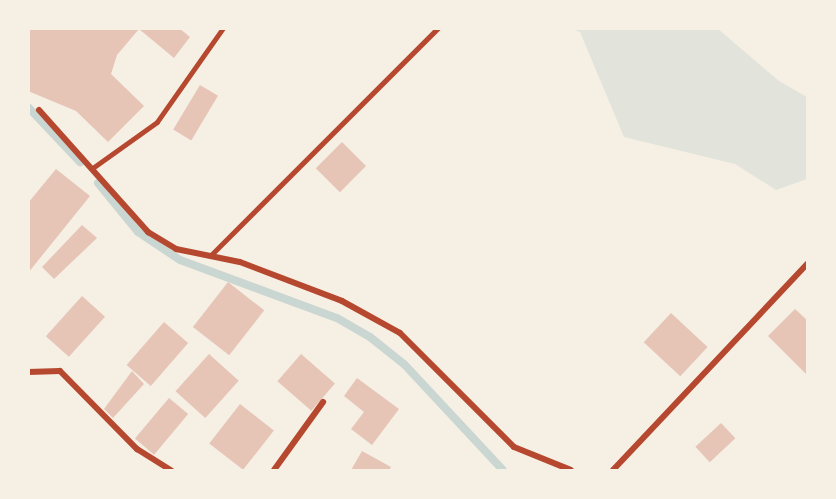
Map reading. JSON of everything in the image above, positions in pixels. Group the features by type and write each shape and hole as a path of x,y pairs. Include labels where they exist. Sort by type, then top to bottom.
{"street":[{"path":"39,111 94,167 123,211 148,232 176,249 210,256 342,301 400,333 514,447 571,471"},
{"path":"613,471 807,263"},
{"path":"28,372 60,371 137,449 171,471"},
{"path":"274,471 323,402"}],"lane":[{"path":"94,167 157,122 222,28"},
{"path":"210,256 438,28"}],"shaded area":[{"path":"572,29 718,29 779,81 807,97 807,179 776,190 735,164 624,137 580,32"}],"building":[{"path":"28,28 179,28 190,37 174,58 139,29 117,55 111,74 144,106 108,142 76,111 28,91"},
{"path":"200,85 218,96 191,140 173,130"},
{"path":"342,142 366,166 340,192 316,168"},
{"path":"56,169 90,196 28,273 28,203"},
{"path":"82,225 97,238 54,279 42,267"},
{"path":"228,282 264,310 229,355 193,327"},
{"path":"82,296 105,317 69,357 46,336"},
{"path":"795,309 808,321 808,376 768,336"},
{"path":"671,313 708,347 680,376 644,342"},
{"path":"164,322 188,343 151,386 127,365"},
{"path":"209,354 239,381 205,418 176,391"},
{"path":"301,354 335,384 311,411 277,381"},
{"path":"132,371 144,384 113,418 104,409"},
{"path":"357,378 399,409 372,445 351,429 364,412 344,396"},
{"path":"169,398 188,414 154,455 135,439"},
{"path":"240,404 274,430 243,470 209,443"},
{"path":"721,423 735,438 710,462 695,447"},
{"path":"362,451 391,467 389,470 351,470"}],"waterway":[{"path":"28,107 80,162"},
{"path":"98,183 138,232 180,260 337,318 370,337 404,364 503,470"}]}
